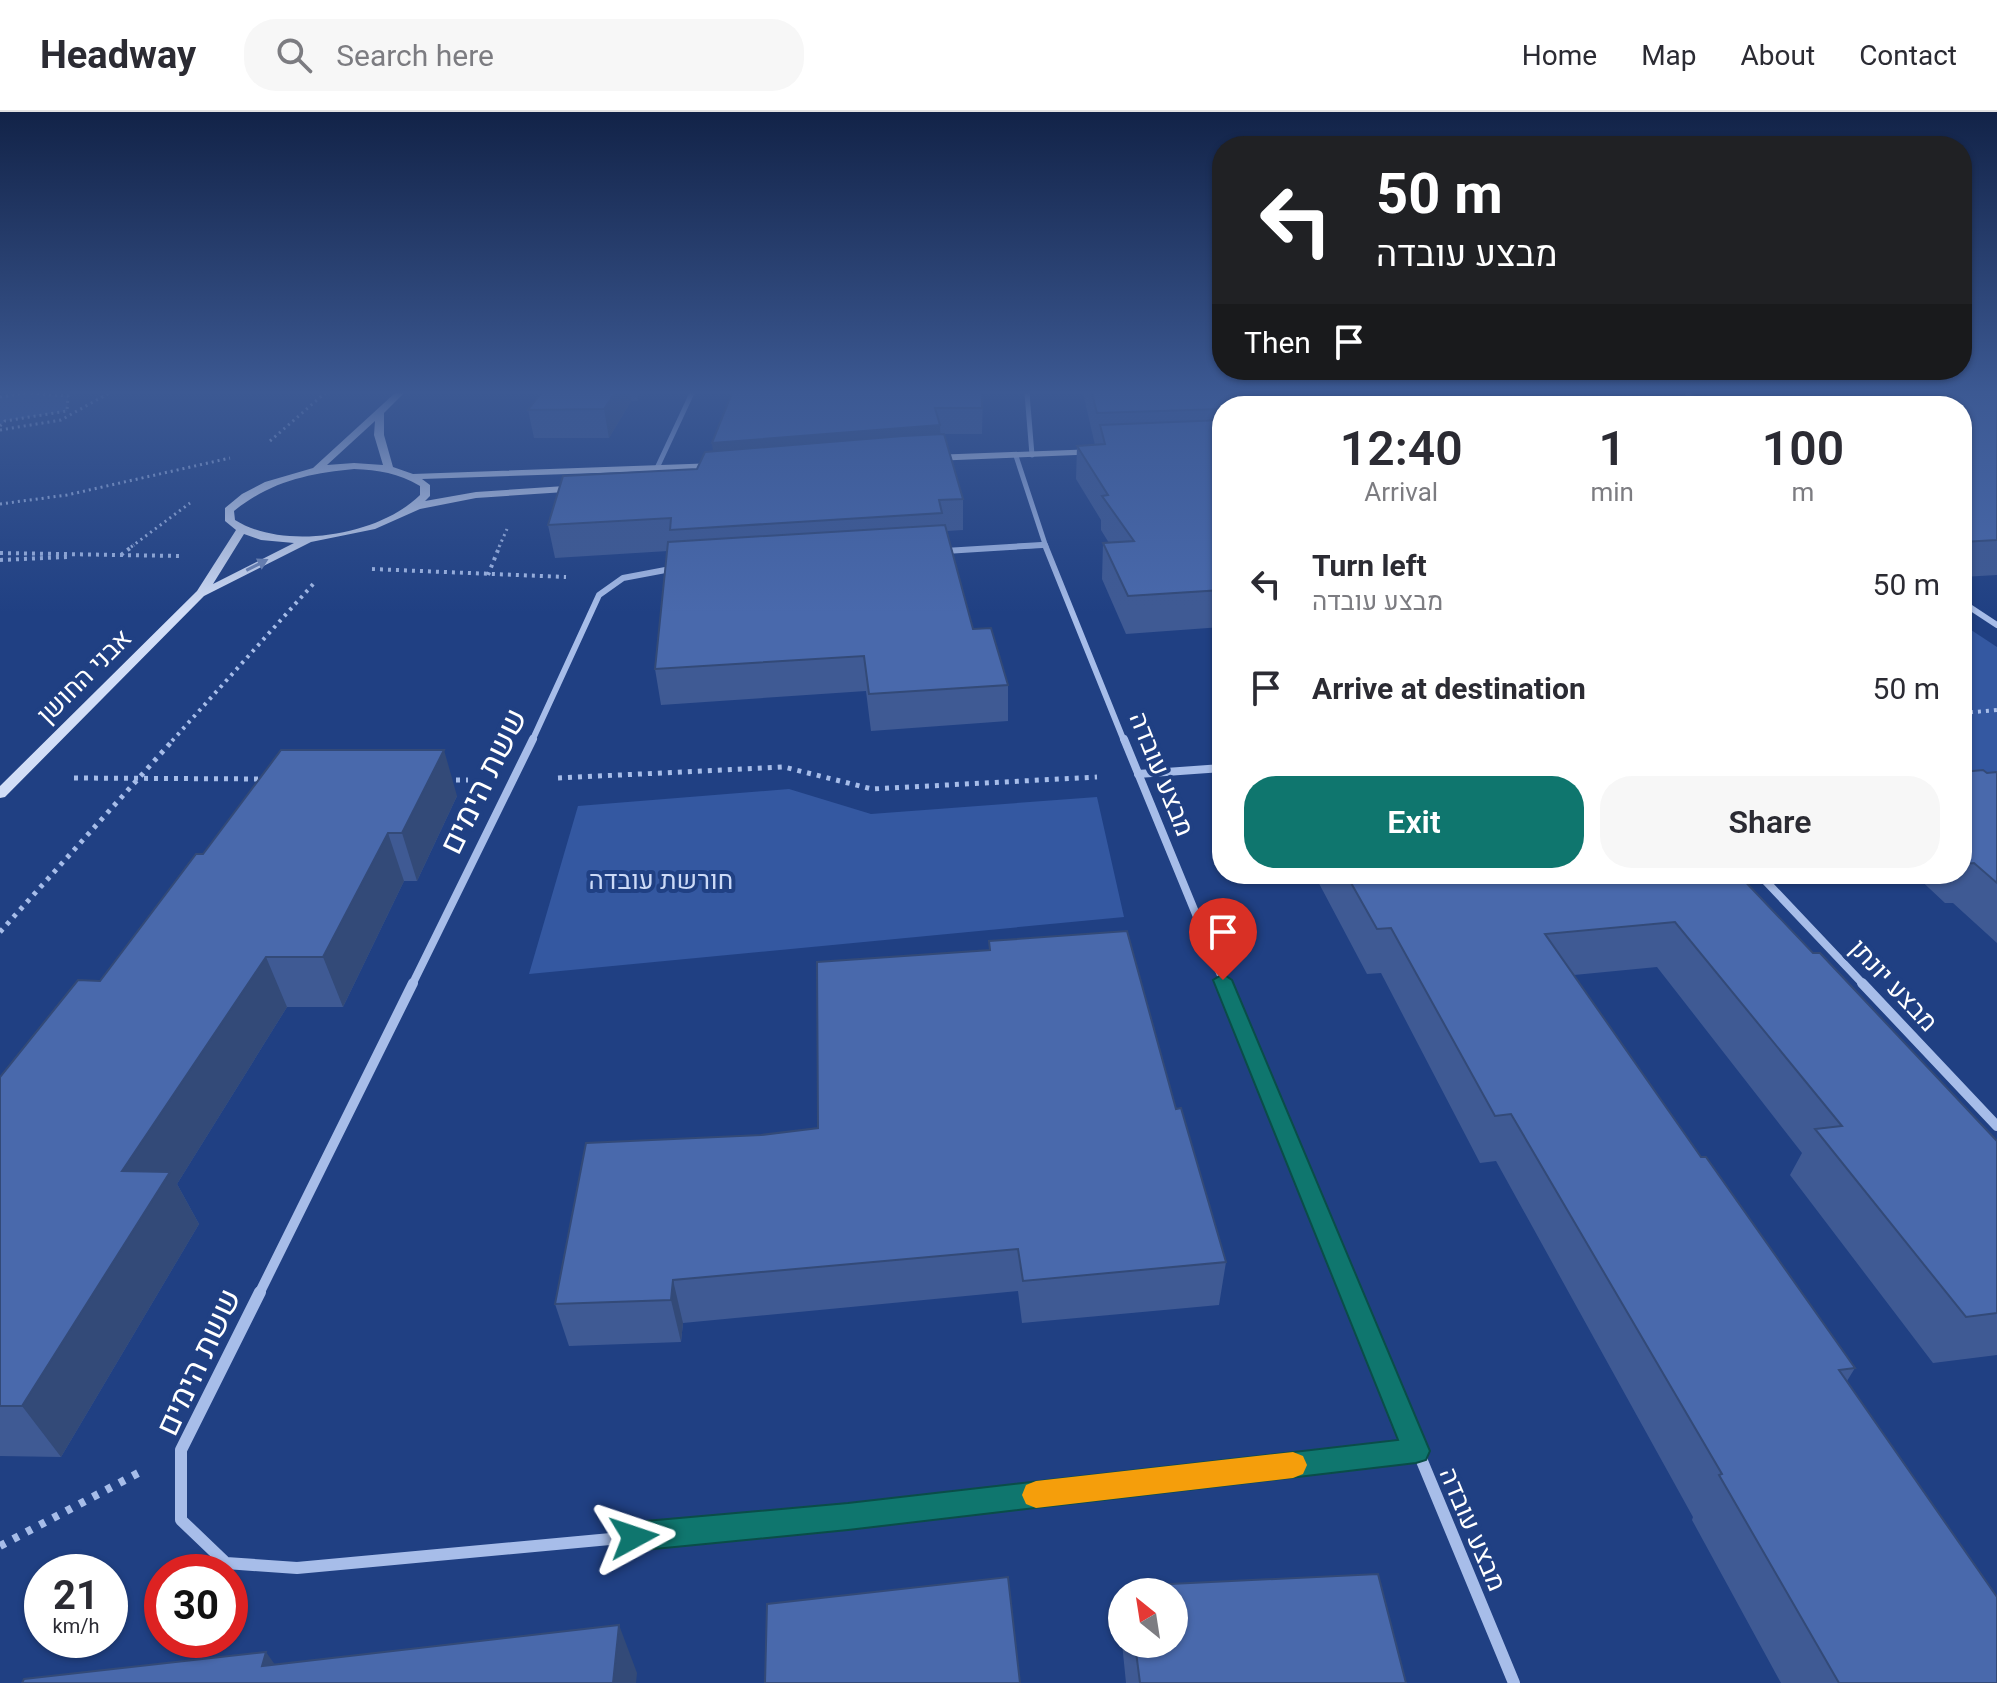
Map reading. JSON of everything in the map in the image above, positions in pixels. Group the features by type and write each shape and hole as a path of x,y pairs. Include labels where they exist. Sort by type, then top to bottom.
{"street":[{"path":"316,471 321,466"},
{"path":"598,486 472,497 414,507 370,528 313,538 284,539 241,531 230,521 229,510 240,498 273,482 316,471 368,467 415,476 700,466"},
{"name":"מבצע עובדה","path":"1019,466 1045,545 1138,774 1514,1683"},
{"path":"661,480 724,475"},
{"path":"414,507 425,496 425,485 415,476"},
{"name":"אבני החושן","path":"0,794 201,593 241,531"},
{"name":"אבני החושן","path":"201,593 313,538"},
{"path":"935,552 1045,545"},
{"path":"623,578 682,567"},
{"name":"ששת הימים","path":"623,578 599,595 514,780 181,1450 181,1520 226,1563 297,1568 848,1517 1416,1451"},
{"path":"1972,609 1997,625"},
{"path":"1138,774 1212,769"},
{"name":"מבצע יונתן","path":"1768,884 1997,1126"}],"path":[{"path":"0,504 67,495 181,466"},
{"path":"0,553 223,557"},
{"path":"0,560 120,555"},
{"path":"361,568 623,578"},
{"path":"0,932 135,778 318,579"},
{"path":"1972,712 1997,710"},
{"path":"435,780 514,780 784,767 872,789 1138,774"},
{"path":"16,778 277,779"},
{"path":"0,1546 181,1450"}],"green space":[{"path":"1972,631 1997,647 1997,782 1972,784"},
{"name":"חורשת עובדה","path":"789,789 871,814 1097,797 1124,917 529,974 578,806"}],"building":[{"path":"698,466 953,466 963,499 939,500 942,513 670,530 671,518 548,525 563,476 697,469"},
{"path":"1090,466 1212,466 1212,591 1128,596 1103,543 1134,541 1102,496 1108,495"},
{"path":"1972,466 1997,466 1997,540 1972,541"},
{"path":"945,525 973,629 991,628 1008,685 869,694 864,656 655,669 668,542"},
{"path":"281,750 444,750 402,833 388,833 323,957 266,957 122,1171 170,1172 22,1406 0,1406 0,1077 78,980 100,981 196,854 203,854"},
{"path":"1972,771 1997,772 1997,883 1972,863"},
{"path":"1352,884 1747,884 1813,953 1820,953 1997,1141 1997,1313 1966,1317 1815,1129 1842,1126 1675,922 1545,934 1701,1157 1706,1157 1855,1368 1839,1370 1997,1597 1997,1683 1839,1683 1719,1475 1722,1474 1511,1114 1495,1116 1391,928 1377,929"},
{"path":"1127,931 1176,1109 1181,1108 1226,1262 1023,1281 1018,1249 673,1280 671,1300 555,1304 586,1143 761,1135 818,1128 817,962 990,950 989,941"},
{"path":"1378,1574 1406,1683 1140,1683 1137,1658 1188,1658 1188,1583"},
{"path":"1008,1577 1020,1683 765,1683 767,1604"},
{"path":"619,1625 613,1683 22,1683 24,1679 212,1658 248,1658 248,1654 266,1652 262,1666"}],"slow traffic":[{"path":"1036,1495 1293,1465"}],"route":[{"path":"634,1537 848,1517 1416,1451 1223,980"}]}
